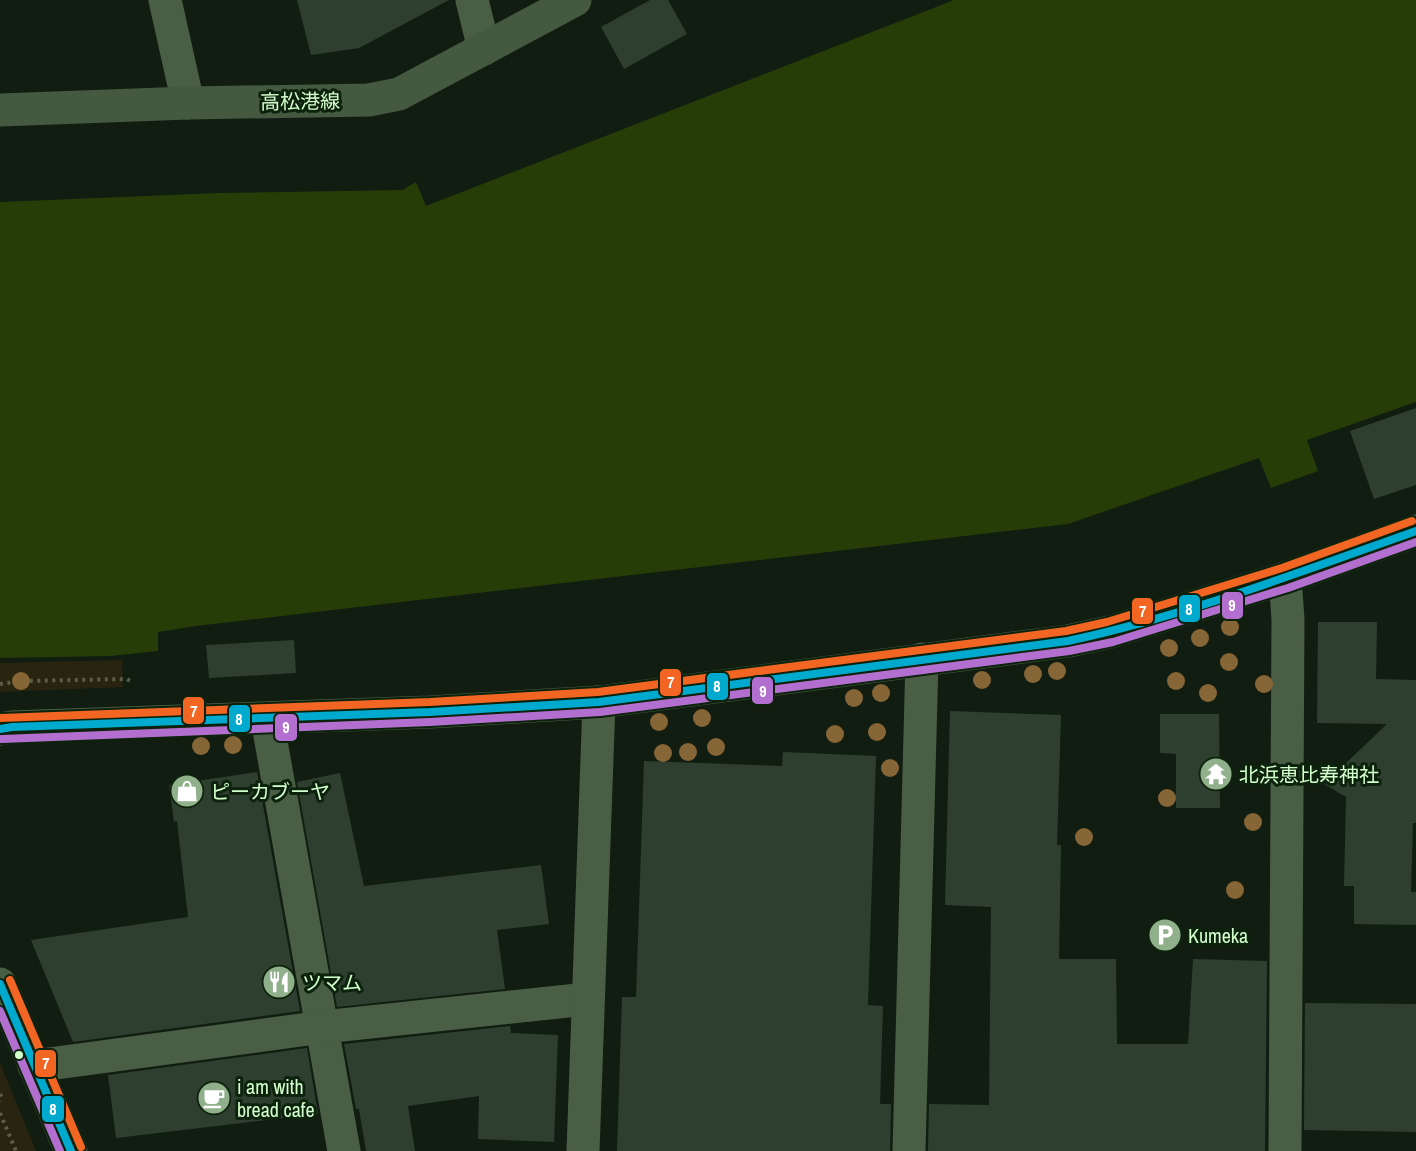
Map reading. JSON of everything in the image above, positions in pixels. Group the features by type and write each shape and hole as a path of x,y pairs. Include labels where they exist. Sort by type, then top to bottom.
{"main road":[{"name":"高松港線","path":"0,110 188,103 369,100 399,94 575,0"}],"street":[{"path":"165,0 188,103"},
{"path":"472,0 484,49"},
{"path":"0,729 430,712 599,702 1068,641 1110,633 1285,578 1416,531"},
{"path":"1285,578 1288,631 1285,1151"},
{"path":"909,1151 922,659"},
{"path":"583,1151 599,702"},
{"path":"267,718 344,1151"},
{"path":"0,984 71,1151"},
{"path":"34,1066 323,1027 587,999"}],"path":[{"path":"0,684 21,681 127,679 136,684"},
{"path":"0,1094 2,1098 0,1101"},
{"path":"0,1113 16,1151"}],"shaded area":[{"path":"954,0 1416,0 1416,402 1307,440 1318,471 1271,488 1259,458 1068,524 196,626 158,632 158,651 111,656 0,658 0,202 219,193 402,190 416,182 426,206"},
{"path":"122,660 123,687 0,692 0,663"},
{"path":"0,1063 36,1151 0,1151"}],"building":[{"path":"297,0 449,0 359,48 311,55"},
{"path":"650,0 668,0 687,34 624,69 601,27"},
{"path":"1416,408 1416,485 1374,499 1350,431"},
{"path":"1318,622 1377,622 1376,679 1416,680 1416,823 1413,823 1411,892 1416,892 1416,925 1354,924 1354,886 1344,886 1346,797 1324,784 1387,724 1317,723"},
{"path":"294,640 296,673 209,678 206,645"},
{"path":"950,711 1061,715 1057,845 1061,845 1059,959 1116,959 1117,1044 1188,1044 1193,959 1267,961 1265,1151 928,1151 929,1104 989,1105 991,907 945,905"},
{"path":"1160,714 1219,714 1220,808 1176,808 1176,754 1160,753"},
{"path":"783,752 876,756 868,1005 883,1006 880,1104 891,1104 890,1151 617,1151 622,997 636,997 644,761 782,766"},
{"path":"257,772 300,1011 73,1042 31,940 188,917 177,821 174,822 169,785"},
{"path":"340,773 364,886 541,865 549,924 497,930 505,989 337,1007 297,782"},
{"path":"1305,1003 1416,1004 1416,1132 1304,1130"},
{"path":"510,1026 511,1033 558,1035 554,1142 478,1139 479,1096 408,1106 415,1151 366,1151 344,1044"},
{"path":"307,1048 318,1114 116,1138 108,1075"}],"transit line":[{"name":"7","path":"0,718 430,702 598,692 1066,631 1107,622 1282,568 1412,521"},
{"name":"8","path":"0,729 430,712 599,702 1068,641 1200,606 1416,531"},
{"name":"9","path":"2,739 430,722 600,712 1069,651 1113,642 1288,588 1416,542"},
{"name":"7","path":"10,980 81,1147"},
{"name":"8","path":"0,984 71,1151"},
{"name":"9","path":"0,1011 60,1151"}],"place":[{"name":"北浜恵比寿神社","path":"1216,774"},
{"name":"ピーカブーヤ","path":"187,791"},
{"name":"Kumeka","path":"1165,935"},
{"name":"ツマム","path":"279,982"},
{"name":"i am with bread cafe","path":"214,1098"}]}
